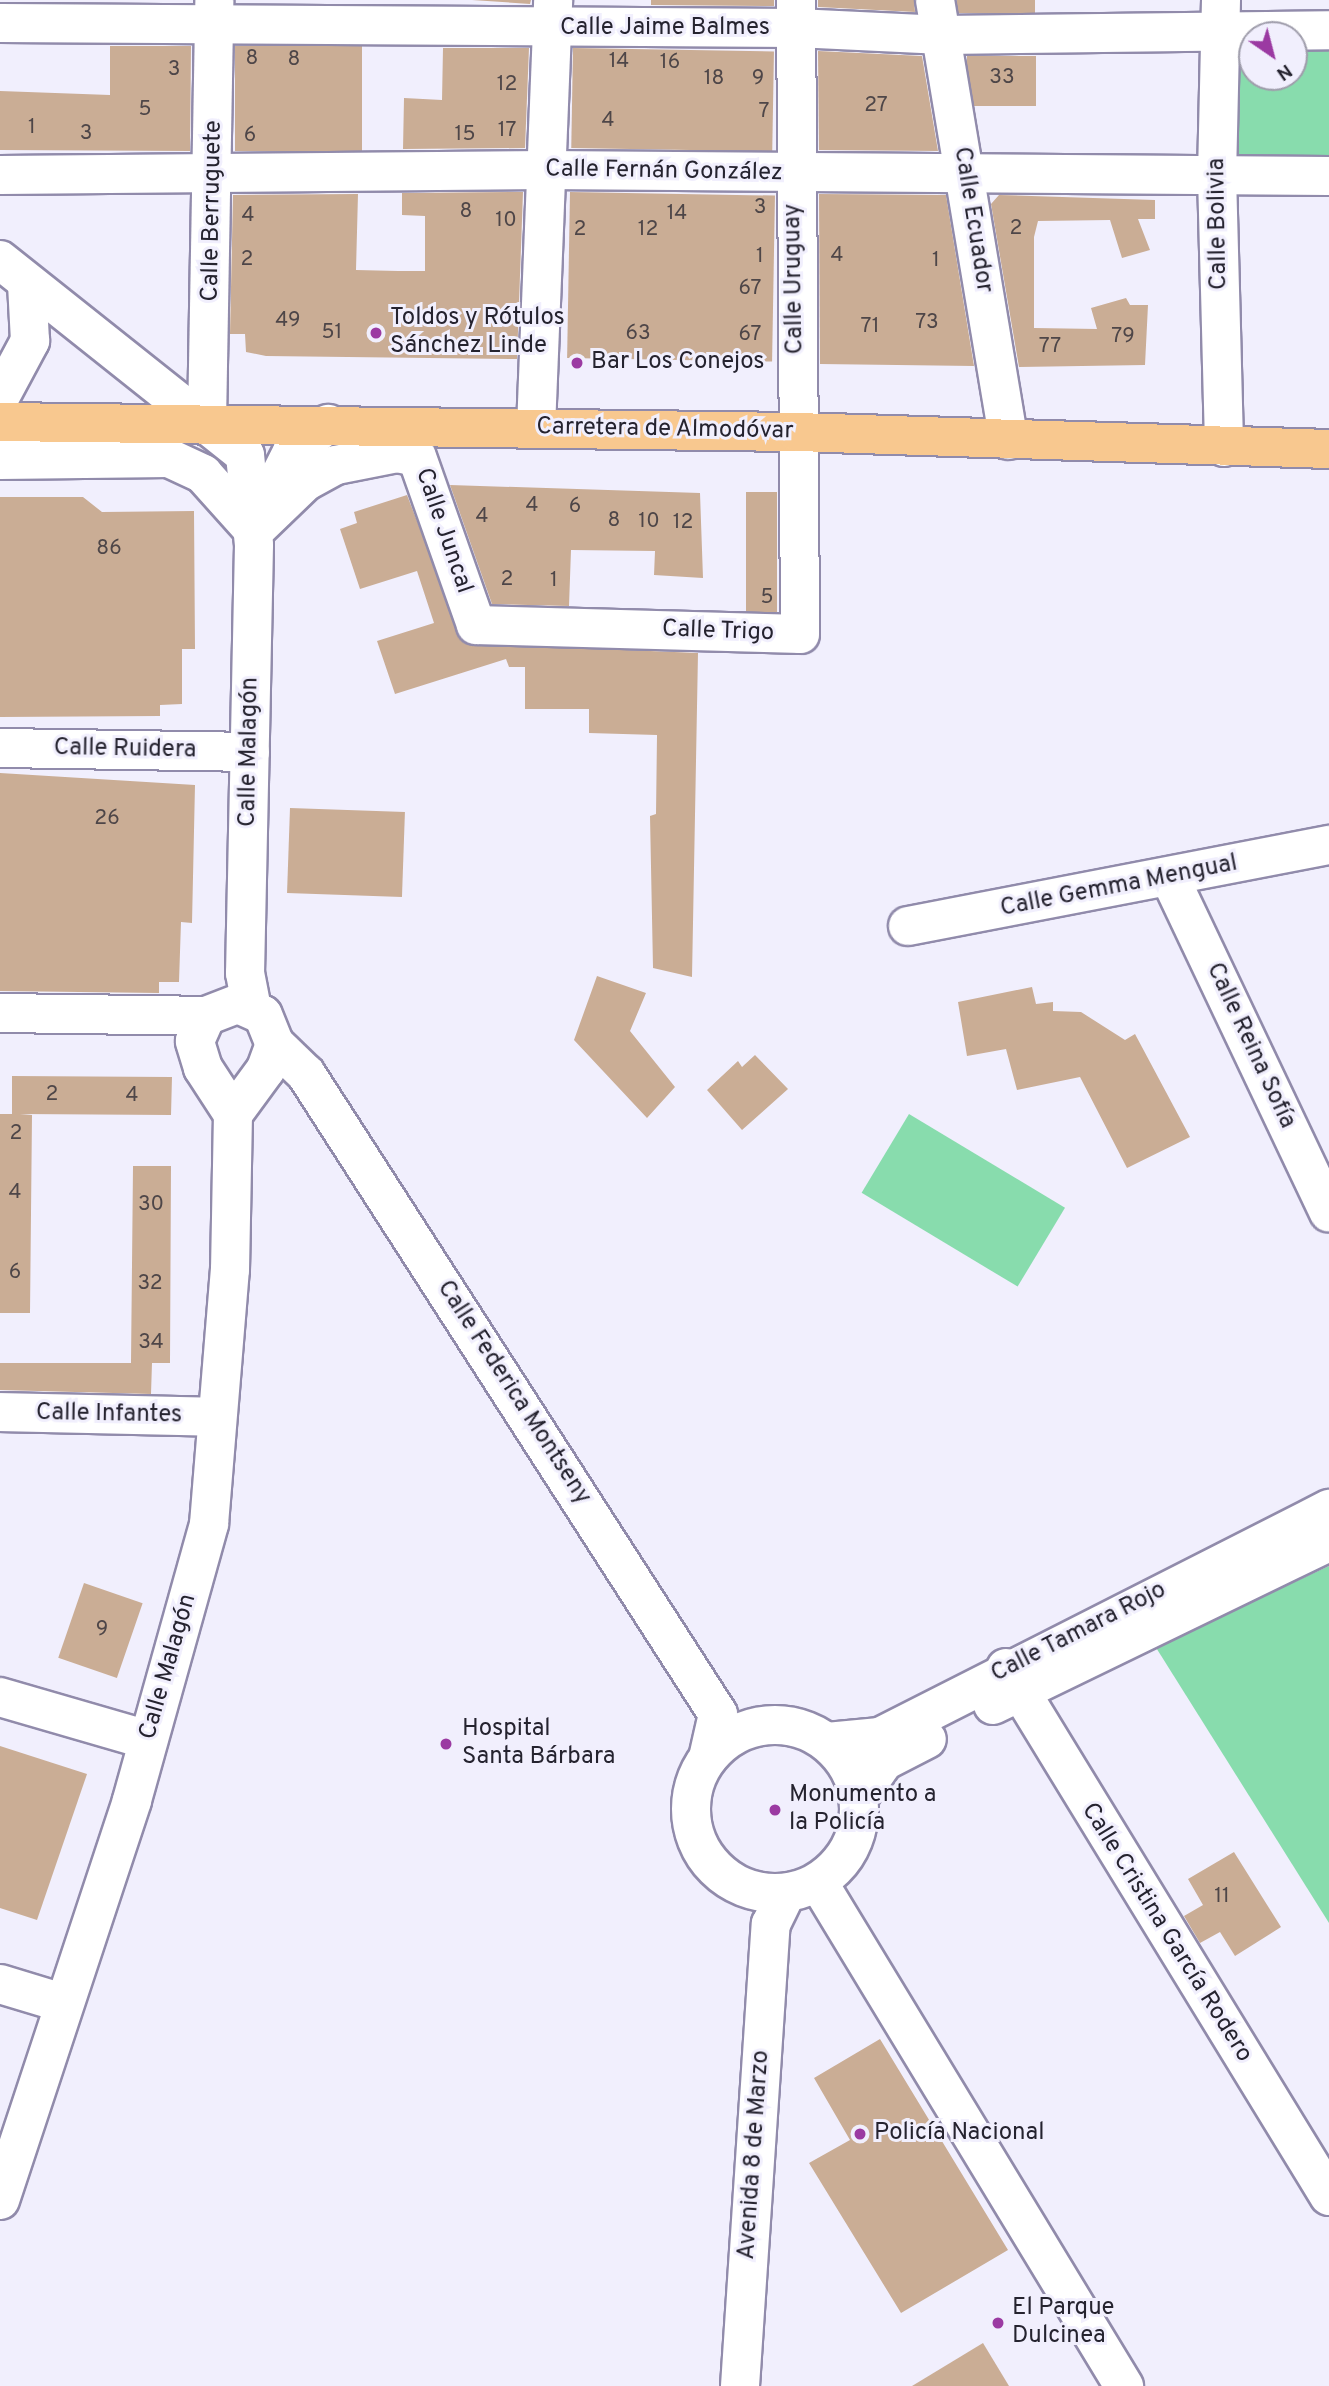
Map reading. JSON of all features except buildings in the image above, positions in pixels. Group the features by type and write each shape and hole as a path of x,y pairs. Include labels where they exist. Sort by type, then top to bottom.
{"main road":[{"name":"Carretera de Almodóvar","path":"0,422 285,423 797,432 1329,449"}],"street":[{"name":"Calle Jaime Balmes","path":"0,23 214,13 1221,16 1329,30"},
{"name":"Calle Berruguete","path":"207,423 216,170 214,13"},
{"name":"Calle Uruguay","path":"796,14 794,173 797,432"},
{"path":"536,428 553,15"},
{"name":"Calle Bolivia","path":"1221,16 1217,175 1224,447"},
{"name":"Calle Ecuador","path":"939,17 1009,440"},
{"name":"Calle Fernán González","path":"0,175 216,170 545,170 1329,176"},
{"path":"0,397 30,341 13,271"},
{"name":"Calle Malagón","path":"13,271 245,455 254,531"},
{"name":"Calle Malagón","path":"0,2200 148,1740 209,1524 230,1270 233,1114 213,1077 197,1055 224,1009 250,752 254,531 258,463 285,423"},
{"name":"Calle Malagón","path":"254,531 292,452 328,424"},
{"name":"Calle Trigo","path":"476,625 800,634 797,432"},
{"name":"Calle Juncal","path":"254,531 304,482 337,465 397,453 416,457 476,625"},
{"path":"0,460 169,458 203,474 254,531"},
{"name":"Calle Ruidera","path":"0,748 250,752"},
{"name":"Calle Gemma Mengual","path":"908,926 1171,880 1329,845"},
{"name":"Calle Reina Sofía","path":"1171,880 1329,1212"},
{"path":"0,1013 163,1015 224,1009 268,1023 265,1064 233,1114"},
{"path":"213,1077 239,1084 265,1064"},
{"name":"Calle Federica Montseny","path":"265,1064 306,1074 718,1714"},
{"name":"Calle Infantes","path":"0,1412 218,1417"},
{"name":"Calle Tamara Rojo","path":"859,1797 884,1761 1012,1681 1329,1509"},
{"name":"Calle Tamara Rojo","path":"827,1742 880,1737 1329,1542"},
{"name":"Calle Cristina García Rodero","path":"1012,1681 1329,2196"},
{"path":"0,1697 148,1740"},
{"path":"782,1898 842,1860 852,1841 859,1797 849,1766 827,1742 797,1727 764,1725 718,1714 708,1758 693,1788 691,1821 702,1852 724,1877 782,1898 1124,2386"},
{"path":"708,1758 732,1736 764,1725"},
{"name":"Avenida 8 de Marzo","path":"740,2386 782,1898"},
{"path":"0,1984 64,2003"}],"green space":[{"path":"1308,30 1329,30 1329,176 1217,175 1221,32 1238,32 1238,91 1308,91"},
{"path":"909,1114 1065,1208 1018,1287 862,1193"},
{"path":"1329,1566 1329,1923 1155,1646"}],"place":[{"name":"Toldos y Rótulos Sánchez Linde","path":"376,333"},
{"name":"Bar Los Conejos","path":"577,363"},
{"name":"Hospital Santa Bárbara","path":"446,1744"},
{"name":"Monumento a la Policía","path":"775,1810"},
{"name":"Policía Nacional","path":"860,2134"},
{"name":"El Parque Dulcinea","path":"998,2323"}]}
